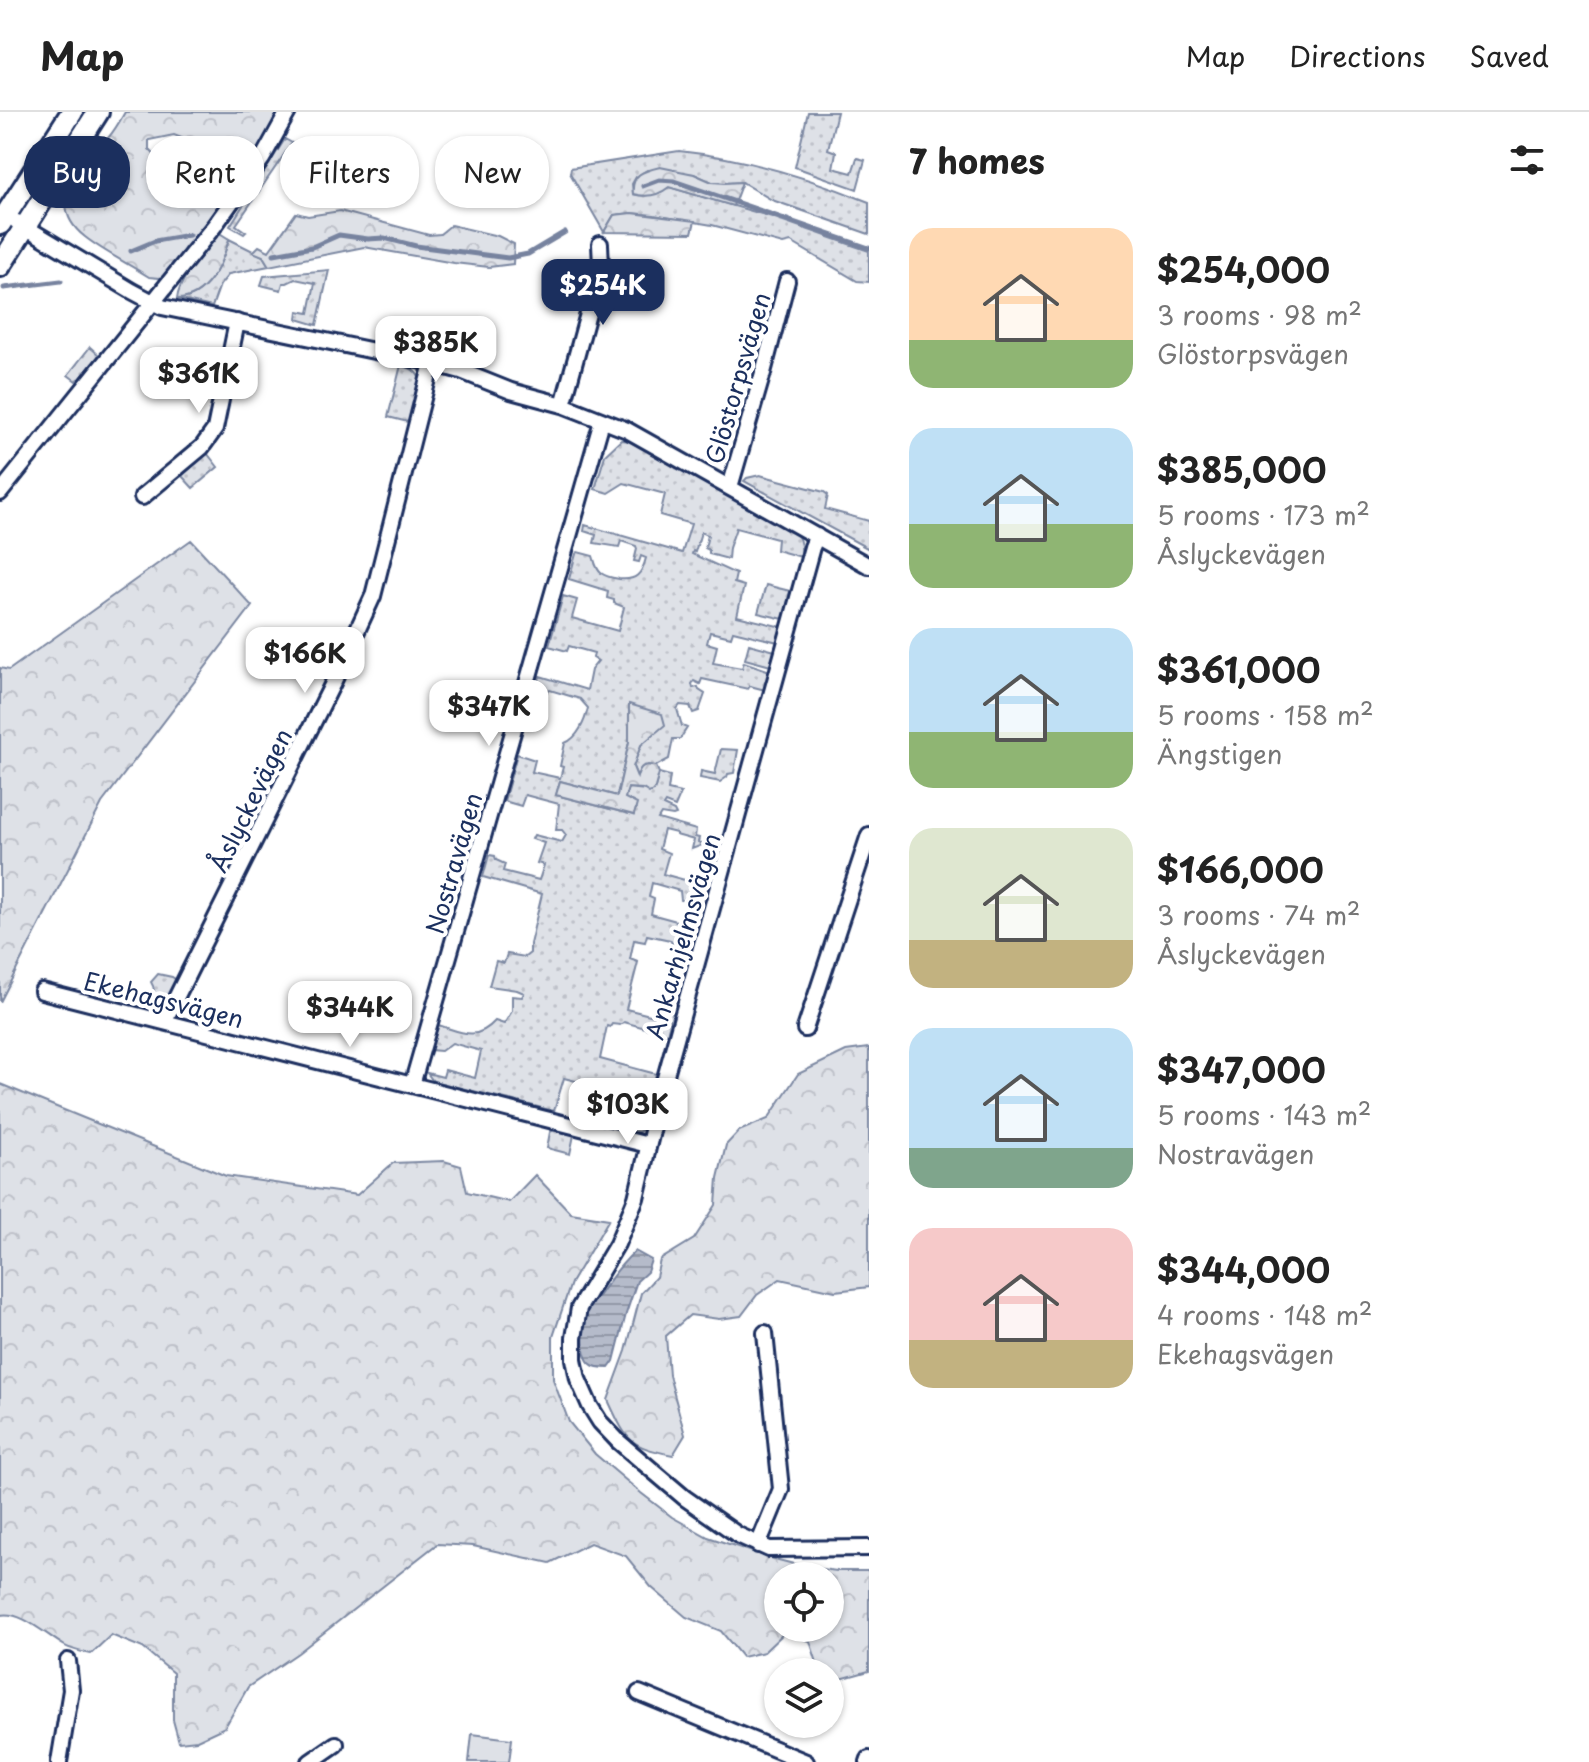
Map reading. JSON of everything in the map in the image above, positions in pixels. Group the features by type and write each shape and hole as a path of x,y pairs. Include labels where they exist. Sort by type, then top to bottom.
{"main road":[{"path":"3,220 72,112"},
{"path":"0,266 98,112"}],"street":[{"path":"0,493 215,225 262,159 288,112"},
{"name":"Glöstorpsvägen","path":"3,220 25,226 153,302 178,311 432,363 511,391 563,405 627,430 869,566"},
{"path":"563,405 601,266 600,244"},
{"name":"Glöstorpsvägen","path":"730,487 787,281"},
{"path":"142,497 210,438 220,410 237,322"},
{"name":"Åslyckevägen","path":"164,1022 373,596 432,363"},
{"name":"Nostravägen","path":"412,1085 602,421"},
{"name":"Ankarhjelmsvägen","path":"817,536 662,1089 636,1198 620,1238 579,1308 574,1359 578,1379 595,1414 619,1442 685,1498 738,1535 758,1545 779,1550 869,1548"},
{"path":"805,1029 869,835"},
{"name":"Ekehagsvägen","path":"42,991 648,1145"},
{"path":"758,1545 781,1489 765,1333"},
{"path":"59,1762 71,1690 68,1661"},
{"path":"639,1693 806,1762"},
{"path":"310,1762 336,1744"}],"green space":[{"path":"125,112 278,112 264,139 264,136 146,136 146,208 216,208 181,258 166,275 159,278 149,277 85,237 73,224 67,211 67,208 130,208 130,136 110,136"},
{"path":"808,112 837,112 828,149 836,152 833,168 852,173 857,158 865,160 857,189 795,167"},
{"path":"280,147 280,161 264,184 264,172"},
{"path":"679,151 728,158 776,170 869,202 869,234 772,200 742,182 712,182 694,174 647,170 632,184 633,194 648,195 669,187 772,217 869,251 869,282 857,281 791,242 783,244 712,225 632,213 614,215 604,232 570,173 571,168"},
{"path":"660,167 694,174 712,182 742,182 733,206 669,187 652,195 633,194 634,182 639,174"},
{"path":"241,208 248,208 236,225 246,232 244,234 230,226"},
{"path":"340,211 429,235 440,234 451,225 498,236 514,244 513,264 489,267 364,247 269,266 263,256 253,252 259,246 269,251 296,213 308,216"},
{"path":"632,213 695,221 692,233 604,232 614,215"},
{"path":"218,232 229,239 212,278 197,293 177,299 187,273"},
{"path":"229,239 263,256 269,266 229,274 220,285 212,307 177,299 188,297 205,287 222,259"},
{"path":"329,270 317,325 297,319 298,311 309,313 315,283 295,279 283,283 281,290 261,285 264,276"},
{"path":"90,347 99,355 76,381 68,375"},
{"path":"401,365 411,369 421,381 412,423 388,417"},
{"path":"621,440 643,447 794,531 800,540 801,550 801,557 776,550 777,539 736,528 728,559 709,554 705,548 708,535 701,532 692,554 736,574 734,583 744,586 737,616 782,627 778,642 733,631 731,637 710,632 707,643 717,646 713,663 742,668 744,662 770,671 765,690 702,679 700,684 694,681 693,688 698,687 705,694 699,711 693,713 690,706 680,705 677,709 682,726 687,728 680,739 673,739 669,759 656,766 648,765 638,779 633,767 641,745 630,704 629,742 617,796 560,781 556,795 633,815 624,798 628,788 654,791 659,773 670,776 668,790 681,793 675,807 665,803 663,806 676,815 661,814 658,819 696,830 698,842 705,844 692,849 694,840 664,830 659,849 669,853 663,874 710,887 705,907 681,900 680,891 652,883 649,897 654,899 651,914 680,922 678,931 695,936 689,959 673,955 670,940 647,935 645,942 634,940 630,959 638,962 626,1009 654,1016 659,1008 673,1012 667,1034 624,1022 607,1026 600,1059 656,1074 642,1130 636,1133 604,1125 607,1112 620,1115 627,1089 605,1083 603,1088 564,1078 554,1111 433,1081 427,1073 443,1077 445,1070 475,1078 481,1051 452,1043 441,1051 430,1050 438,1025 468,1034 481,1031 495,1021 504,1024 512,1011 512,996 522,997 524,993 489,986 496,961 504,963 507,954 525,957 530,953 542,894 483,877 489,855 505,864 503,871 539,880 544,865 537,863 544,843 532,839 534,835 562,842 566,835 562,830 556,830 559,804 525,795 521,806 504,801 517,754 535,760 532,772 560,778 565,743 577,733 587,713 588,708 580,699 550,690 541,700 535,697 540,676 587,690 591,670 598,661 593,658 594,653 569,646 567,651 549,646 563,596 577,600 572,618 618,631 624,607 607,598 608,591 569,579 576,554 593,556 601,573 619,579 637,575 646,558 641,556 639,562 634,561 636,546 621,541 619,547 594,543 596,535 584,531 585,525 682,553 691,524 660,515 665,494 624,483 608,493 595,489 605,455"},
{"path":"207,453 218,467 193,488 182,476"},
{"path":"760,475 824,492 828,495 825,509 869,521 869,549 744,481"},
{"path":"191,540 252,606 102,803 0,1002 0,668 9,670"},
{"path":"766,585 790,591 784,619 758,613"},
{"path":"749,644 775,651 771,666 745,659"},
{"path":"629,704 662,714 665,725 641,745 633,767 637,777 643,766 656,766 659,773 654,791 649,793 643,789 628,788 625,798 637,804 634,815 556,795 560,781 617,796 629,742"},
{"path":"721,749 738,750 734,773 728,774 720,782 700,778 701,771 715,774"},
{"path":"158,974 178,981 164,1004 148,1007 154,992 151,982"},
{"path":"869,1048 869,1287 835,1291 780,1279 757,1295 741,1316 719,1319 690,1315 666,1336 669,1375 685,1435 673,1455 631,1440 608,1400 626,1351 641,1293 656,1277 660,1260 694,1239 716,1205 718,1178 726,1145 739,1131 768,1119 798,1074 846,1051"},
{"path":"0,1084 226,1176 357,1195 393,1163 444,1161 461,1166 467,1192 509,1202 535,1175 571,1213 609,1219 571,1283 553,1337 553,1379 569,1422 595,1454 672,1517 708,1537 786,1562 764,1562 764,1642 775,1642 764,1652 742,1657 721,1631 686,1617 651,1587 626,1556 590,1543 550,1563 473,1546 437,1544 298,1653 248,1687 225,1727 197,1740 179,1742 173,1720 173,1673 143,1648 111,1635 91,1654 74,1650 25,1620 8,1614 0,1615"},
{"path":"554,1130 574,1135 570,1154 547,1148 550,1132"},
{"path":"844,1571 869,1571 869,1671 844,1678 844,1658 815,1658 810,1642 844,1642"},
{"path":"472,1734 512,1739 509,1762 469,1762"}],"water":[{"path":"635,1251 651,1260 647,1272 637,1281 614,1361 609,1368 599,1368 591,1364 585,1352 584,1325 588,1309"}],"waterway":[{"path":"643,186 659,180 674,181 869,248"},
{"path":"274,254 312,247 339,235 384,238 416,246 508,258 528,254 565,232"},
{"path":"131,251 155,241 189,235"},
{"path":"4,288 61,281"}]}
